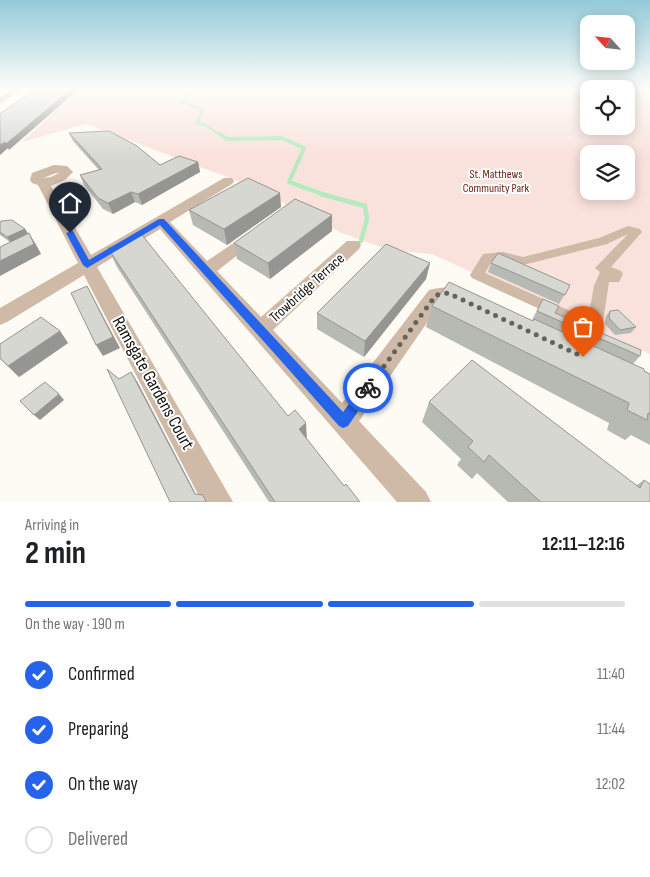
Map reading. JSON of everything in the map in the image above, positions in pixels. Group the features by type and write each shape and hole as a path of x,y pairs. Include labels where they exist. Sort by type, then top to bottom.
{"street":[{"path":"0,317 228,181"},
{"name":"Ramsgate Gardens Court","path":"48,182 44,186 218,502"},
{"path":"161,221 416,502"},
{"path":"206,270 267,226"},
{"path":"628,229 636,232 602,268 616,274 614,279 604,276 594,328 477,275 488,257 503,256 523,261 603,241 628,229"},
{"name":"Trowbridge Terrace","path":"260,330 353,246"},
{"path":"343,422 436,295 448,293 474,306"}],"green space":[{"name":"St. Matthews Community Park","path":"54,112 580,112 580,135 635,135 635,112 650,112 650,354 432,254 389,250 342,233 243,183 86,124 22,142"}],"building":[{"path":"43,112 6,144 5,142 0,145 0,114"},
{"path":"109,131 137,146 160,165 179,156 198,162 138,194 131,192 108,203 98,198 80,175 102,169 69,133"},
{"path":"248,178 280,193 224,229 189,210"},
{"path":"295,199 332,215 268,263 234,243"},
{"path":"12,220 25,229 7,237 0,232 0,223 1,221"},
{"path":"29,233 34,244 0,261 0,247"},
{"path":"142,235 288,416 295,410 306,423 299,429 344,486 346,484 360,502 275,502 108,248"},
{"path":"386,244 430,263 365,341 317,313"},
{"path":"498,253 570,285 565,295 491,263"},
{"path":"449,282 644,369 644,371 650,374 650,414 648,413 647,420 627,410 629,403 432,306"},
{"path":"87,286 113,337 96,345 71,293"},
{"path":"543,299 559,306 555,313 641,350 640,356 537,311"},
{"path":"618,310 636,327 620,330 609,318 610,311"},
{"path":"41,317 60,331 8,366 0,358 0,344"},
{"path":"472,360 640,488 644,480 650,484 650,502 541,502 489,455 484,462 468,447 473,441 429,402"},
{"path":"107,369 119,379 131,372 195,494 203,495 206,502 170,502"},
{"path":"45,382 59,394 34,415 20,401"}],"waterway":[{"path":"202,112 197,123 207,126 222,136"},
{"path":"220,134 227,139 282,138 304,148 289,182 325,195"},
{"path":"321,194 365,206 367,219 361,241"}],"way so far":[{"path":"368,388 436,295 441,293 448,293 583,357"}],"route":[{"path":"70,233 87,265 161,221 343,422 368,388"}]}
